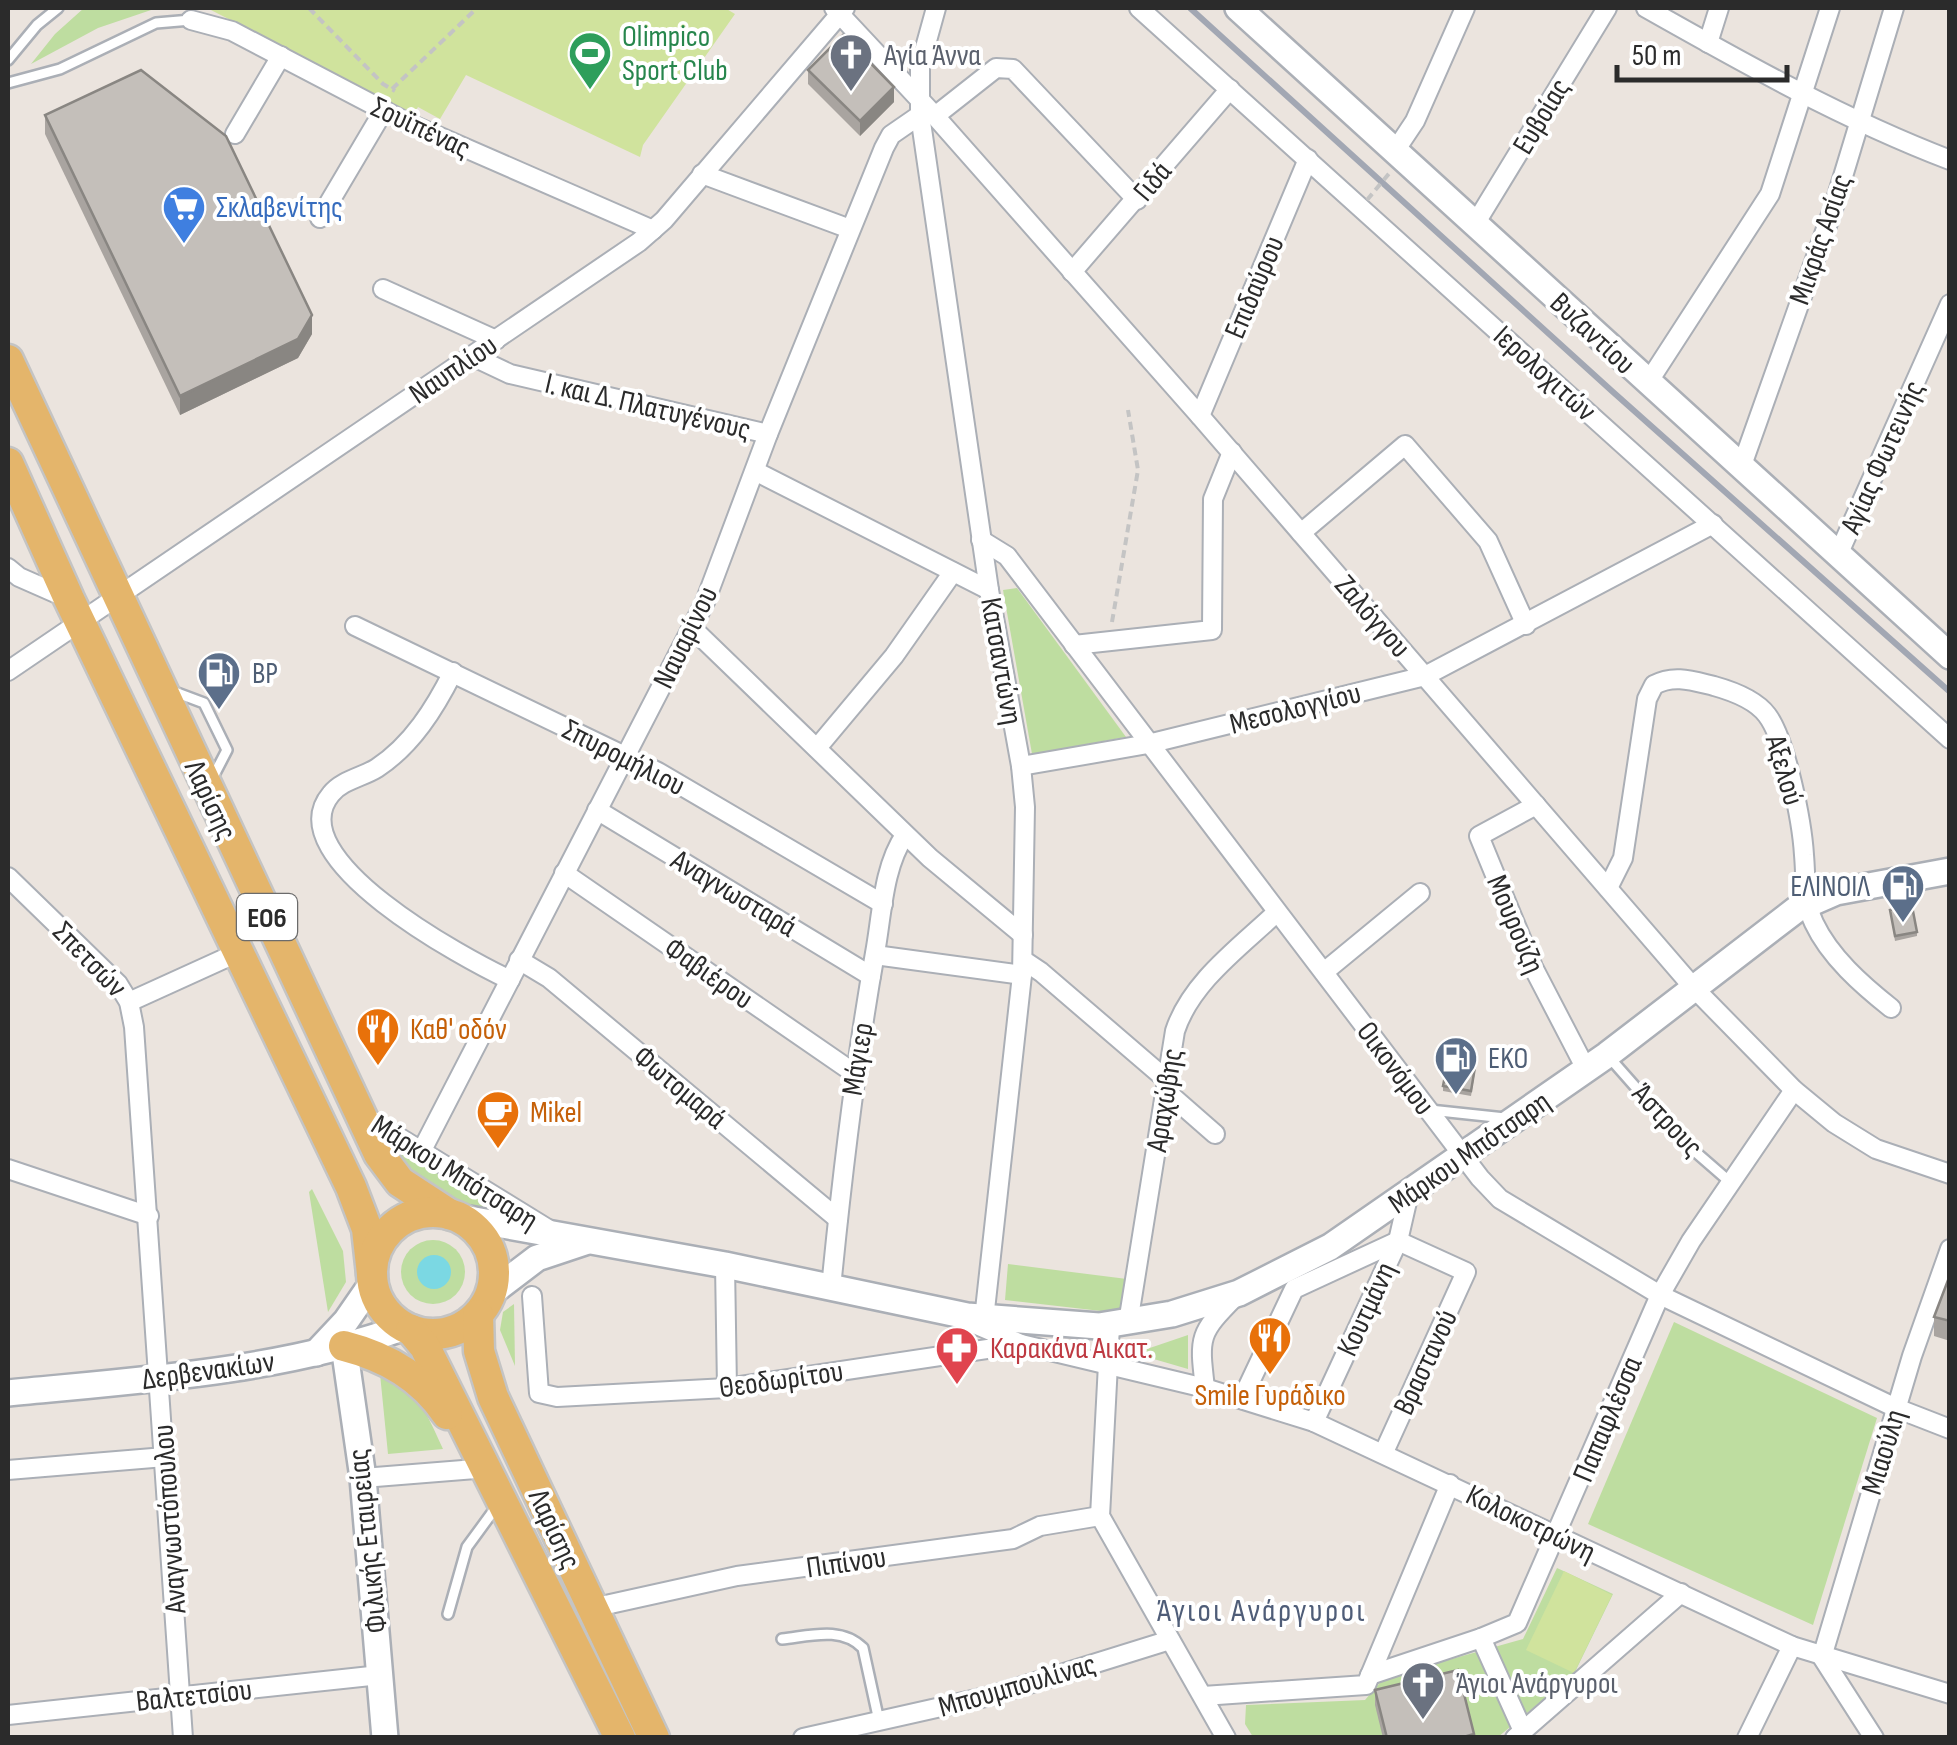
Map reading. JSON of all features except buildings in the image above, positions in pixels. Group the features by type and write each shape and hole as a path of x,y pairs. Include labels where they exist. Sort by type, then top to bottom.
{"main road":[{"name":"Λαρίσης","path":"8,360 379,1154 394,1175 419,1196 453,1215"},
{"name":"Λαρίσης","path":"8,463 74,610 361,1210 370,1239 372,1278"},
{"path":"372,1278 377,1248 392,1227 414,1214 453,1215"},
{"name":"ΕΟ6","path":"453,1215 472,1226 488,1246 494,1272 484,1304"},
{"name":"ΕΟ6","path":"372,1278 387,1313 408,1328"},
{"name":"Λαρίσης","path":"484,1304 477,1342 489,1387 654,1738"},
{"path":"408,1328 428,1334 448,1332 484,1304"},
{"name":"Λαρίσης","path":"408,1328 430,1356 488,1468 620,1738"},
{"path":"330,1350 386,1360 417,1380 488,1468"}],"street":[{"name":"Κατσαντώνη","path":"936,8 920,66 924,110 981,540 1021,766 1025,819 1022,968 984,1318"},
{"name":"Ιερολοχιτών","path":"1139,8 1950,740"},
{"path":"1394,161 1464,8"},
{"name":"Ευβοίας","path":"1474,224 1607,8"},
{"path":"1646,8 1802,95 1950,160"},
{"path":"1708,43 1719,8"},
{"path":"1648,384 1770,194 1830,8"},
{"name":"Μικράς Ασίας","path":"1741,468 1834,206 1894,8"},
{"name":"Ζαλόγγου","path":"840,10 924,110 1232,452 1692,987 1794,1090 1864,1142 1903,1160 1950,1174"},
{"name":"Ναυπλίου","path":"8,671 74,610 116,596 626,252 653,230 840,10"},
{"name":"Βυζαντίου","path":"1250,11 1394,161 1474,224 1950,656"},
{"name":"Σουϊπένας","path":"192,20 224,27 384,110 653,230"},
{"path":"235,134 281,56"},
{"name":"Ναυαρίνου","path":"422,1152 692,628 850,228 891,135 924,110 996,68 1014,69 1136,200"},
{"name":"Γιδά","path":"1072,272 1230,89"},
{"path":"320,218 384,110"},
{"name":"Επιδαύρου","path":"1200,416 1308,159"},
{"path":"702,174 850,228"},
{"path":"382,289 496,340"},
{"name":"Αγίας Φωτεινής","path":"1838,555 1950,304"},
{"name":"Ι. και Δ. Πλατυγένους","path":"472,356 510,374 768,434"},
{"path":"1301,533 1405,445 1488,541 1526,625"},
{"path":"1074,645 1212,630 1213,499 1232,452"},
{"name":"Ι. και Δ. Πλατυγένους","path":"754,471 989,590"},
{"name":"Μεσολογγίου","path":"1021,766 1148,744 1425,676 1713,524"},
{"name":"Οικονόμου","path":"981,540 1006,556 1488,1188 1511,1207 1660,1296 1896,1408 1950,1428"},
{"path":"8,568 74,610"},
{"path":"817,748 894,656 953,572"},
{"name":"Σπυρομήλιου","path":"355,626 625,756 721,807 883,904"},
{"path":"692,628 906,835 968,892 1023,935"},
{"path":"453,672 426,720 386,762 330,794 320,829 329,850 402,916 450,948 510,980"},
{"name":"Αξελού","path":"1608,888 1623,858 1649,692 1661,681 1682,679 1737,694 1769,717 1777,736 1800,820 1808,904 1814,923 1834,954 1891,1008"},
{"name":"Μουρούζη","path":"1536,805 1479,836 1533,967 1597,1062"},
{"name":"Αναγνωσταρά","path":"597,810 871,976"},
{"name":"Μάγιερ","path":"831,1288 854,1073 883,904 893,859 906,835"},
{"name":"Μάρκου Μπότσαρη","path":"453,1215 725,1265 948,1313 1119,1324 1239,1292 1330,1247 1518,1119 1780,920 1808,904 1847,889 1950,871"},
{"name":"Φαβιέρου","path":"564,872 854,1073"},
{"name":"Σπετσών","path":"8,877 102,966 129,1002 239,952"},
{"path":"1324,972 1420,893"},
{"name":"Αραχώβης","path":"1100,1516 1107,1364 1119,1324 1180,1014 1212,973 1276,914"},
{"path":"874,955 1041,972 1168,1086 1214,1134"},
{"name":"Φωτομαρά","path":"519,960 548,978 838,1219"},
{"name":"Αναγνωστόπουλου","path":"129,1002 160,1378 183,1738"},
{"name":"Παπαφλέσσα","path":"1203,1696 1368,1680 1517,1623 1660,1296 1691,1241 1794,1090"},
{"name":"Μάρκου Μπότσαρη","path":"358,1112 552,1232"},
{"path":"8,1169 148,1216"},
{"name":"Κουτμάνη","path":"1314,1422 1398,1240 1409,1193"},
{"path":"484,1304 537,1258 594,1240"},
{"path":"1242,1399 1294,1290 1398,1240"},
{"name":"Βραστανού","path":"1384,1452 1466,1272 1398,1240"},
{"name":"Μιαούλη","path":"1822,1658 1896,1408 1950,1248"},
{"path":"725,1265 727,1388"},
{"path":"330,1350 372,1278"},
{"path":"1206,1388 1200,1357 1202,1338 1239,1292"},
{"name":"Θεοδωρίτου","path":"532,1296 539,1392 557,1397 727,1388 1021,1344"},
{"name":"Μάρκου Μπότσαρη","path":"948,1313 1021,1344 1107,1364"},
{"name":"Δερβενακίων","path":"8,1393 160,1378 330,1350 408,1328"},
{"name":"Φιλικής Εταιρείας","path":"330,1350 363,1478 385,1738"},
{"name":"Κολοκοτρώνη","path":"1107,1364 1206,1388 1314,1422 1792,1646 1950,1694"},
{"path":"8,1470 165,1457"},
{"path":"363,1478 488,1468"},
{"path":"1368,1680 1450,1484"},
{"path":"1100,1516 1226,1738"},
{"name":"Πιπίνου","path":"592,1608 737,1576 1013,1539 1040,1526 1100,1516"},
{"path":"1481,1638 1519,1734 1682,1594"},
{"name":"Μπουμπουλίνας","path":"804,1738 990,1696 1170,1640"},
{"path":"1747,1738 1792,1646"},
{"path":"1822,1658 1874,1738"},
{"name":"Βαλτετσίου","path":"8,1715 380,1676"}],"lane":[{"path":"8,60 37,25 58,8"},
{"path":"8,83 60,68 141,28 192,20"},
{"name":"Άστρους","path":"1597,1062 1731,1183"},
{"path":"1428,1109 1518,1119"},
{"path":"448,1614 467,1547 487,1516 503,1501"},
{"path":"782,1639 833,1633 858,1642 864,1648 880,1720"}],"path":[{"path":"309,8 382,84 392,89 477,8"},
{"path":"1367,200 1394,161"},
{"path":"1108,642 1138,470 1128,410"}],"green space":[{"path":"84,8 157,8 98,28 31,64 55,34"},
{"name":"Olimpico Sport Club","path":"207,8 725,8 735,14 643,145 640,157 466,75 440,119 418,107 414,114"},
{"path":"1017,588 1126,737 1032,754 1003,590"},
{"path":"388,1142 508,1215 472,1206 440,1191 412,1170"},
{"path":"312,1189 343,1251 346,1282 328,1312 309,1192"},
{"path":"433,1240 455,1250 465,1272 455,1294 433,1304 411,1294 401,1272 411,1250"},
{"path":"1008,1264 1127,1279 1123,1309 1101,1311 1005,1300"},
{"path":"514,1304 515,1366 500,1330 503,1312"},
{"path":"1674,1322 1877,1418 1813,1625 1588,1524"},
{"path":"1188,1335 1188,1369 1140,1355 1141,1351"},
{"path":"380,1374 420,1405 443,1449 388,1454"},
{"path":"1557,1568 1613,1594 1574,1674 1498,1737 1253,1737 1245,1724 1246,1705 1365,1700 1384,1678 1523,1639"},
{"path":"1564,1571 1612,1595 1574,1673 1526,1650"}],"water":[{"path":"434,1255 446,1260 451,1272 446,1284 434,1289 422,1284 417,1272 422,1260"}],"railway":[{"path":"1190,8 1950,692"}],"place":[{"name":"Olimpico Sport Club","path":"590,91"},
{"name":"Αγία Άννα","path":"851,93"},
{"name":"Σκλαβενίτης","path":"184,245"},
{"name":"BP","path":"219,711"},
{"name":"ΕΛΙΝΟΙΛ","path":"1903,924"},
{"name":"Καθ' οδόν","path":"378,1067"},
{"name":"EKO","path":"1456,1096"},
{"name":"Mikel","path":"498,1150"},
{"name":"Smile Γυράδικο","path":"1270,1376"},
{"name":"Καρακάνα Αικατ.","path":"957,1386"},
{"name":"Άγιοι Ανάργυροι","path":"1423,1721"}],"district":[{"name":"Άγιοι Ανάργυροι","path":"1262,1610"}]}
